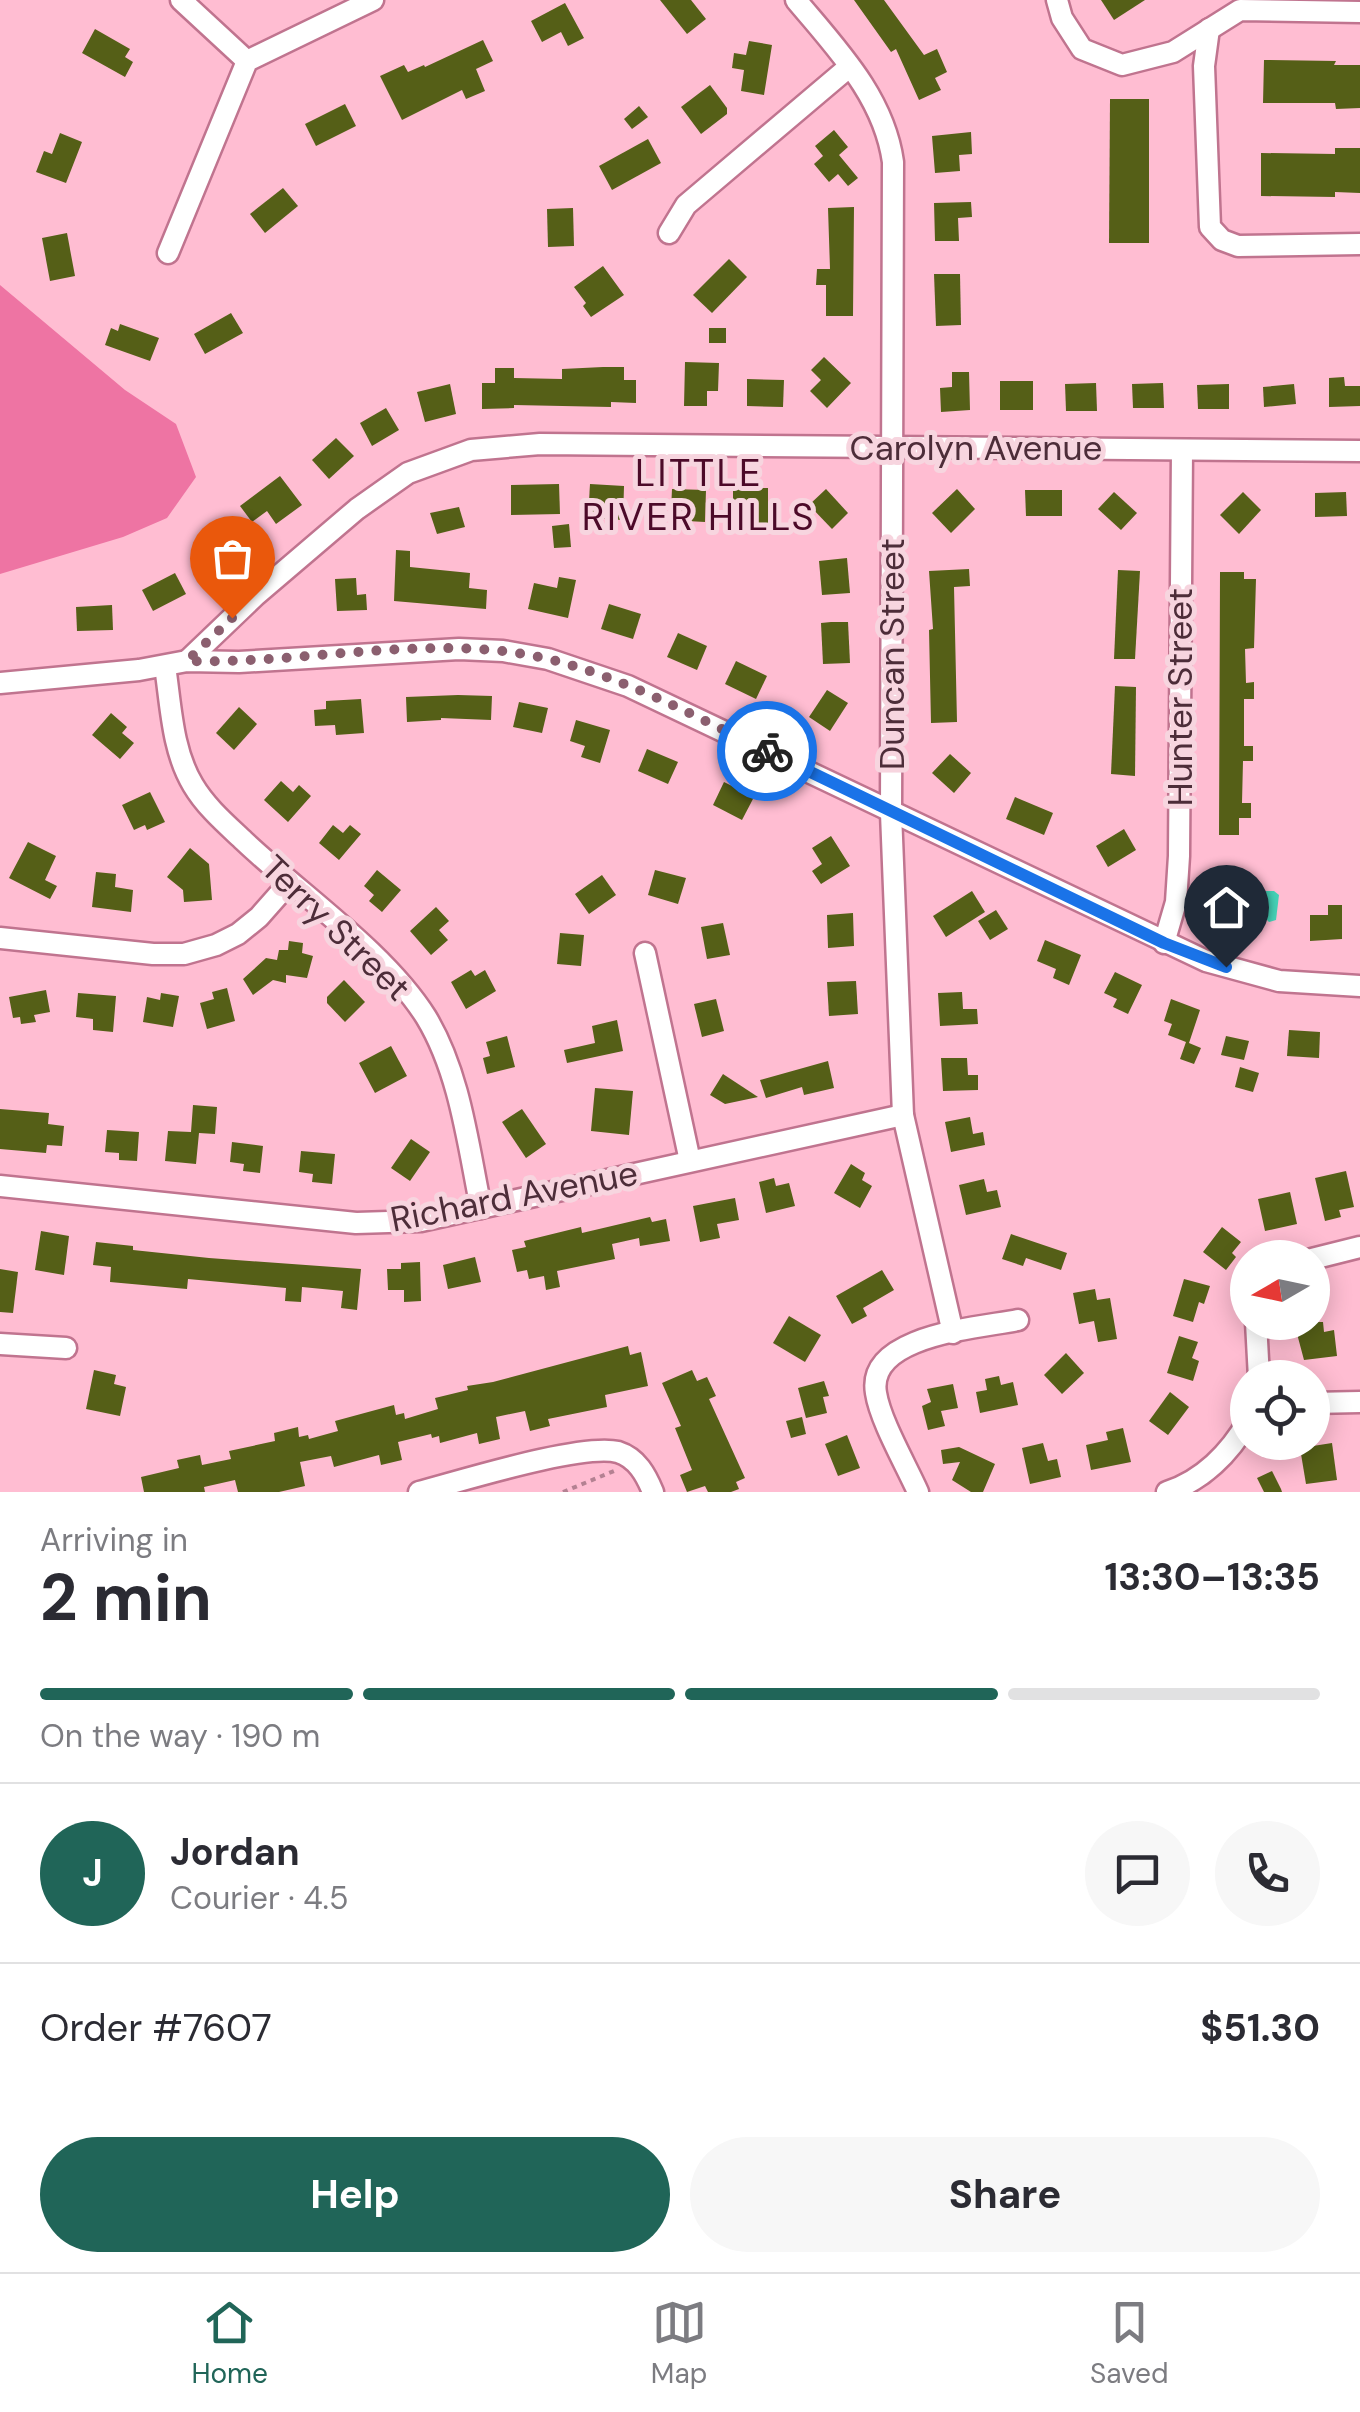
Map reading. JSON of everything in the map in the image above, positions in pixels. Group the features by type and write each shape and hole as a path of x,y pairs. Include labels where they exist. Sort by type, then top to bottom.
{"street":[{"path":"181,0 248,60"},
{"path":"168,253 248,60 373,0"},
{"name":"Duncan Street","path":"796,0 877,104 888,130 894,162 891,813 903,1115 953,1333"},
{"path":"1057,0 1062,18 1082,49 1122,65 1173,52 1240,10 1360,12"},
{"path":"1209,29 1204,66 1210,227 1222,240 1238,246 1360,244"},
{"path":"670,233 686,205 850,67"},
{"name":"Carolyn Avenue","path":"187,661 255,596 357,509 408,474 452,455 490,448 540,444 1360,451"},
{"name":"Hunter Street","path":"1164,943 1176,902 1179,856 1182,450"},
{"path":"0,682 187,661 240,662 459,649 548,659 628,686 1206,961 1279,981 1360,986"},
{"name":"Terry Street","path":"165,666 176,738 192,783 216,814 370,952 425,1016 451,1073 481,1208"},
{"path":"0,938 184,954 216,946 238,934 289,883"},
{"path":"646,953 690,1162"},
{"name":"Richard Avenue","path":"0,1186 356,1223 420,1220 903,1115"},
{"path":"1330,1254 1360,1246"},
{"path":"918,1492 876,1396 877,1371 884,1359 901,1347 1018,1320"},
{"path":"0,1344 66,1348"},
{"path":"1330,1403 1360,1402"},
{"path":"1167,1492 1212,1467 1230,1444"},
{"path":"419,1492 587,1450 620,1453 635,1462 653,1492"}],"path":[{"path":"563,1492 635,1462"}],"shaded area":[{"path":"0,285 125,390 176,424 196,477 167,518 123,537 0,574"},
{"path":"1266,891 1279,895 1276,920 1269,922 1264,917 1262,900"}],"building":[{"path":"660,0 691,0 706,19 687,34"},
{"path":"854,0 884,0 924,55 937,49 947,72 935,78 941,90 919,100 896,49 891,52"},
{"path":"1101,0 1145,0 1114,20"},
{"path":"565,3 584,38 568,46 561,32 542,42 531,21"},
{"path":"95,29 130,49 125,57 133,62 125,77 82,53"},
{"path":"483,40 493,61 476,69 485,91 466,99 462,90 402,120 380,76 404,65 408,72 425,67"},
{"path":"749,41 772,45 764,95 741,91 744,70 732,68 734,53 746,55"},
{"path":"1264,60 1360,65 1360,108 1336,109 1335,103 1263,103"},
{"path":"710,85 727,108 727,114 701,134 681,107"},
{"path":"1110,99 1149,99 1149,243 1109,243"},
{"path":"345,104 356,126 316,146 305,124"},
{"path":"639,106 648,117 632,129 624,119"},
{"path":"834,130 848,147 839,155 858,178 848,186 838,174 829,182 814,164 823,156 815,146"},
{"path":"971,132 972,154 959,155 960,171 935,173 932,136"},
{"path":"60,133 82,142 66,183 36,172 44,151 52,154"},
{"path":"648,139 661,163 612,190 599,166"},
{"path":"1335,148 1360,148 1360,193 1335,192 1335,197 1261,196 1261,153 1335,154"},
{"path":"283,188 298,206 265,233 250,214"},
{"path":"971,202 972,217 958,218 959,241 935,241 934,203"},
{"path":"854,207 853,316 826,316 826,285 816,285 817,269 830,269 828,208"},
{"path":"573,208 574,246 548,247 547,209"},
{"path":"67,233 75,276 50,281 42,238"},
{"path":"729,259 747,277 712,313 693,295"},
{"path":"603,266 624,295 591,317 574,287"},
{"path":"934,274 960,274 961,325 936,326"},
{"path":"231,313 243,333 205,354 194,334"},
{"path":"120,324 159,338 150,361 105,345 111,328 118,331"},
{"path":"709,328 726,328 726,343 709,343"},
{"path":"824,357 851,383 827,408 810,391 821,380 811,370"},
{"path":"685,362 719,363 718,391 707,391 707,406 684,406"},
{"path":"624,367 624,380 636,380 636,403 611,402 611,407 514,405 482,409 482,383 495,383 495,368 514,368 514,378 562,379 562,369"},
{"path":"952,372 969,372 970,410 941,412 940,388 952,387"},
{"path":"1344,377 1345,386 1360,386 1360,406 1329,407 1329,378"},
{"path":"747,379 784,380 783,407 747,406"},
{"path":"1000,381 1033,381 1033,410 1000,410"},
{"path":"1096,383 1097,411 1066,411 1065,384"},
{"path":"1163,383 1164,408 1133,408 1132,384"},
{"path":"450,384 456,414 425,422 417,392"},
{"path":"1229,384 1229,409 1198,409 1197,385"},
{"path":"1294,384 1296,404 1264,407 1263,387"},
{"path":"386,408 399,430 372,446 360,423"},
{"path":"336,438 354,456 329,479 312,460"},
{"path":"280,476 302,505 276,524 267,511 252,522 240,506"},
{"path":"559,484 560,514 511,515 511,485"},
{"path":"590,484 624,486 623,520 588,518"},
{"path":"733,488 768,488 768,525 750,525 750,512 733,512"},
{"path":"672,489 706,490 705,522 687,521 687,511 671,511"},
{"path":"826,489 848,513 832,529 809,505"},
{"path":"957,489 975,509 951,533 932,513"},
{"path":"1025,490 1062,490 1062,516 1026,516"},
{"path":"1114,492 1137,513 1121,530 1098,509"},
{"path":"1243,492 1261,510 1239,534 1220,515"},
{"path":"1346,492 1347,516 1315,517 1315,493"},
{"path":"459,507 465,527 437,534 430,513"},
{"path":"569,524 571,547 554,548 552,526"},
{"path":"236,525 249,545 238,552 243,561 223,574 205,546"},
{"path":"396,550 410,551 410,567 470,573 469,588 487,590 486,609 394,601"},
{"path":"847,558 850,593 822,595 819,561"},
{"path":"969,569 970,586 954,587 957,722 931,723 929,630 933,629 929,571"},
{"path":"1118,570 1140,571 1135,659 1114,659"},
{"path":"1220,572 1244,572 1244,579 1256,579 1254,648 1245,649 1246,683 1254,682 1254,699 1244,699 1244,746 1253,746 1253,761 1243,761 1242,803 1251,803 1251,818 1239,818 1239,835 1219,835"},
{"path":"175,573 186,594 153,611 142,590"},
{"path":"559,577 576,580 568,618 528,609 534,583 557,588"},
{"path":"356,578 357,595 366,594 367,610 337,611 335,579"},
{"path":"609,604 641,614 633,639 601,629"},
{"path":"112,605 113,630 77,631 76,607"},
{"path":"848,622 850,663 823,664 821,623"},
{"path":"678,633 707,646 697,670 667,657"},
{"path":"736,661 767,676 756,699 725,684"},
{"path":"1115,686 1136,687 1135,776 1111,774"},
{"path":"827,690 848,703 830,731 809,717"},
{"path":"492,696 491,720 441,718 407,722 406,697"},
{"path":"361,699 364,733 336,735 335,725 315,726 314,710 326,709 326,701"},
{"path":"519,702 548,708 542,733 513,727"},
{"path":"239,707 257,724 234,750 216,733"},
{"path":"111,713 127,727 122,733 134,743 120,759 92,735"},
{"path":"576,720 610,730 600,763 581,757 585,746 570,741"},
{"path":"647,749 678,762 668,784 638,771"},
{"path":"950,754 971,773 954,793 932,773"},
{"path":"281,781 293,792 299,785 311,796 288,822 264,800"},
{"path":"724,782 754,797 742,820 713,805"},
{"path":"150,792 165,822 147,830 145,825 134,830 122,805"},
{"path":"1015,797 1053,813 1044,835 1006,819"},
{"path":"333,825 343,833 350,825 361,834 339,860 319,843"},
{"path":"1124,829 1136,850 1108,867 1096,846"},
{"path":"831,836 850,866 821,884 812,871 822,864 812,848"},
{"path":"28,842 56,856 45,880 57,886 50,899 9,878"},
{"path":"190,848 209,864 212,900 184,902 183,890 167,877"},
{"path":"377,870 401,890 382,912 369,901 374,895 364,886"},
{"path":"655,870 686,878 678,904 648,895"},
{"path":"96,872 116,874 115,887 133,890 131,912 92,907"},
{"path":"602,875 616,895 589,914 575,894"},
{"path":"1240,883 1258,910 1236,925 1218,898"},
{"path":"972,891 985,912 946,937 933,916"},
{"path":"1328,905 1342,905 1342,939 1310,941 1310,915 1328,915"},
{"path":"436,907 449,921 439,930 448,940 431,955 410,931"},
{"path":"996,910 1008,929 990,940 978,921"},
{"path":"853,913 854,946 828,948 827,915"},
{"path":"723,923 730,955 707,959 701,927"},
{"path":"560,933 584,935 581,966 557,964"},
{"path":"1045,940 1081,955 1069,985 1053,978 1056,969 1037,961"},
{"path":"289,941 303,943 302,953 313,956 307,978 286,975 286,983 273,980 253,995 243,979 266,958 277,960 279,950 288,950"},
{"path":"471,970 475,976 485,970 496,991 466,1009 451,982"},
{"path":"1115,972 1142,985 1128,1014 1113,1007 1117,999 1104,993"},
{"path":"344,980 365,1002 345,1022 327,1003 327,997"},
{"path":"856,981 858,1014 829,1016 827,982"},
{"path":"227,988 235,1021 207,1029 200,1003 214,999 212,992"},
{"path":"46,990 50,1012 34,1015 36,1022 21,1024 20,1017 13,1018 9,997"},
{"path":"962,992 963,1009 977,1009 978,1024 940,1026 938,993"},
{"path":"78,993 116,996 113,1032 93,1030 93,1019 76,1017"},
{"path":"161,993 179,996 173,1027 143,1022 147,997 160,1000"},
{"path":"716,999 724,1031 702,1037 694,1004"},
{"path":"1171,999 1200,1010 1189,1043 1201,1048 1194,1064 1180,1059 1186,1042 1168,1035 1172,1024 1164,1021"},
{"path":"617,1020 623,1051 567,1063 564,1050 595,1043 592,1026"},
{"path":"1289,1030 1320,1032 1319,1058 1287,1056"},
{"path":"507,1036 515,1067 487,1074 483,1058 490,1056 486,1042"},
{"path":"1226,1036 1249,1041 1244,1060 1221,1055"},
{"path":"391,1046 407,1076 375,1093 359,1063"},
{"path":"941,1058 967,1058 968,1075 978,1075 978,1090 943,1091"},
{"path":"828,1061 834,1088 804,1095 802,1087 766,1098 760,1080"},
{"path":"1240,1067 1259,1073 1253,1092 1235,1087"},
{"path":"723,1074 758,1097 725,1104 710,1095"},
{"path":"595,1088 633,1091 629,1135 591,1131"},
{"path":"193,1105 217,1107 215,1134 199,1133 196,1164 165,1161 168,1131 191,1132"},
{"path":"0,1109 49,1113 48,1124 64,1126 62,1146 47,1145 46,1153 0,1149"},
{"path":"522,1109 546,1144 526,1158 502,1122"},
{"path":"970,1117 973,1134 983,1132 985,1145 951,1152 945,1122"},
{"path":"107,1130 139,1132 137,1161 119,1160 119,1153 105,1152"},
{"path":"411,1139 430,1152 410,1181 391,1168"},
{"path":"232,1142 263,1146 260,1173 243,1171 244,1164 230,1162"},
{"path":"301,1151 335,1154 332,1184 312,1182 313,1174 299,1172"},
{"path":"851,1164 865,1173 862,1180 872,1186 860,1208 834,1193"},
{"path":"1346,1171 1354,1207 1339,1210 1341,1217 1325,1221 1315,1178"},
{"path":"774,1178 776,1186 789,1183 795,1206 766,1213 759,1182"},
{"path":"984,1179 987,1192 997,1190 1001,1207 966,1215 959,1185"},
{"path":"1290,1192 1297,1224 1265,1231 1258,1199"},
{"path":"735,1198 739,1220 717,1224 720,1238 700,1242 693,1206"},
{"path":"650,1217 652,1222 666,1219 670,1241 640,1246 639,1238 612,1244 615,1259 557,1271 560,1287 546,1290 544,1276 529,1279 527,1270 517,1272 512,1250 526,1247 524,1241 581,1227 582,1233"},
{"path":"1222,1227 1238,1240 1230,1240 1230,1265 1226,1270 1203,1252"},
{"path":"41,1231 69,1236 64,1275 35,1270"},
{"path":"1011,1234 1067,1253 1061,1270 1026,1258 1023,1266 1002,1259"},
{"path":"96,1242 209,1258 361,1269 357,1310 341,1308 343,1291 302,1287 301,1302 285,1301 286,1288 188,1279 187,1289 110,1282 111,1267 93,1265"},
{"path":"475,1257 481,1282 448,1289 443,1265"},
{"path":"420,1262 421,1301 404,1302 404,1290 388,1290 387,1269"},
{"path":"0,1269 18,1272 13,1313 0,1312"},
{"path":"882,1270 894,1290 863,1308 867,1316 852,1324 836,1296"},
{"path":"1184,1279 1210,1286 1204,1304 1199,1302 1193,1322 1173,1316"},
{"path":"1095,1289 1097,1300 1110,1298 1117,1339 1098,1342 1094,1321 1079,1324 1073,1293"},
{"path":"789,1316 821,1335 805,1362 773,1343"},
{"path":"1334,1330 1337,1356 1304,1360 1299,1340 1330,1340 1330,1331"},
{"path":"1179,1336 1198,1342 1192,1358 1199,1361 1193,1381 1167,1373"},
{"path":"628,1346 630,1355 641,1352 648,1386 605,1395 607,1407 548,1419 550,1426 530,1431 525,1411 496,1417 500,1439 479,1444 477,1433 440,1443 439,1436 432,1438 431,1434 398,1442 402,1460 381,1465 379,1455 334,1467 331,1456 300,1462 305,1486 279,1492 238,1492 235,1480 204,1487 205,1492 144,1492 141,1477 179,1468 177,1460 200,1455 202,1465 231,1459 229,1451 275,1441 274,1433 298,1427 299,1437 308,1435 309,1439 338,1431 335,1421 394,1405 396,1415 404,1413 405,1419 438,1409 435,1398 468,1390 467,1386"},
{"path":"1066,1353 1084,1373 1062,1394 1044,1375"},
{"path":"94,1370 116,1375 114,1384 126,1387 120,1416 86,1409"},
{"path":"692,1370 697,1381 707,1377 716,1396 709,1399 745,1478 736,1482 739,1489 731,1492 708,1492 705,1486 687,1492 680,1475 692,1470 675,1428 681,1426 662,1383"},
{"path":"999,1376 1001,1385 1013,1382 1018,1405 980,1413 976,1392 987,1390 985,1379"},
{"path":"824,1381 829,1396 823,1397 827,1413 806,1418 798,1388"},
{"path":"953,1384 958,1408 941,1411 945,1426 928,1430 922,1406 931,1402 927,1389"},
{"path":"1170,1392 1189,1407 1168,1435 1149,1421"},
{"path":"802,1417 806,1434 791,1438 786,1421"},
{"path":"1123,1428 1131,1462 1091,1470 1086,1445 1108,1440 1106,1432"},
{"path":"847,1435 860,1468 838,1476 825,1444"},
{"path":"1043,1443 1048,1461 1057,1459 1061,1477 1030,1484 1022,1448"},
{"path":"1330,1443 1337,1480 1306,1484 1302,1460 1330,1460"},
{"path":"959,1447 995,1464 983,1492 971,1492 952,1480 960,1462 943,1464 941,1450"},
{"path":"1272,1471 1282,1492 1264,1492 1257,1478"}],"way so far":[{"path":"232,618 187,661 240,662 459,649 503,651 587,670 767,751"}],"district":[{"name":"LITTLE RIVER HILLS","path":"699,495"}],"route":[{"path":"767,751 1164,943 1226,967"}]}
